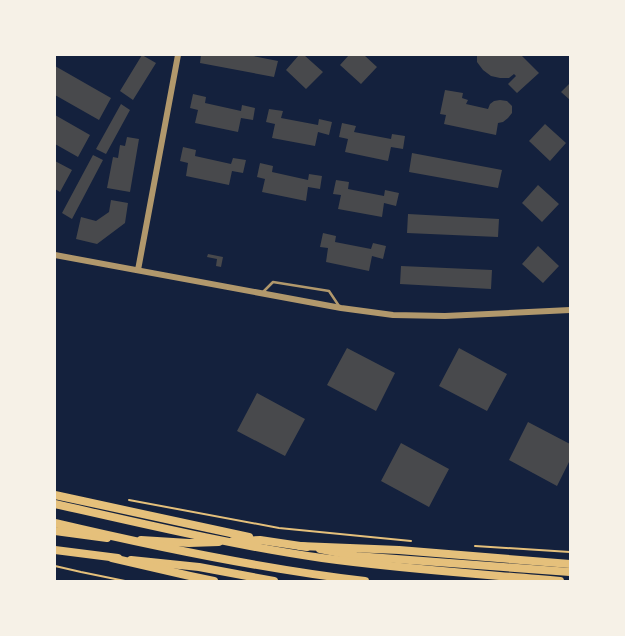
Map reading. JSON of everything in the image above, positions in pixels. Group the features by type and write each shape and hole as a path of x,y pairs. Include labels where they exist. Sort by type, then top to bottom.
{"main road":[{"path":"55,495 260,540 356,556 570,572"},
{"path":"55,504 278,551 390,566 560,581"},
{"path":"55,523 176,551 319,576 365,581"},
{"path":"55,531 96,537 189,543 260,540"},
{"path":"300,546 399,550 570,564"},
{"path":"55,550 112,558 199,567 274,581"},
{"path":"112,558 214,581"}],"street":[{"path":"138,270 178,55"},
{"path":"55,255 341,308 393,315 445,316 570,310"}],"lane":[{"path":"261,293 273,282 330,291 341,308"}],"path":[{"path":"124,500 279,528 414,541"},
{"path":"469,546 570,552"},
{"path":"55,566 125,581"}],"building":[{"path":"142,55 156,63 133,100 120,91"},
{"path":"201,55 248,55 278,61 274,77 200,63"},
{"path":"299,55 304,55 323,72 306,89 286,70"},
{"path":"349,55 364,55 377,67 361,84 340,65"},
{"path":"477,55 521,55 539,73 517,93 508,84 516,76 514,74 509,78 491,76 483,70 477,62"},
{"path":"55,66 111,98 99,120 55,95"},
{"path":"570,83 570,100 561,92"},
{"path":"445,90 463,93 462,98 468,100 466,104 488,109 490,104 494,101 507,101 512,106 512,113 503,122 498,123 496,135 444,124 446,115 440,114"},
{"path":"193,94 206,97 205,103 241,111 242,105 255,108 253,120 241,118 238,132 195,123 198,110 190,108"},
{"path":"121,104 130,110 106,154 96,149"},
{"path":"269,109 283,111 281,118 318,125 319,119 332,122 329,135 318,132 315,146 272,138 275,124 266,122"},
{"path":"55,115 90,135 78,157 55,144"},
{"path":"342,123 356,126 354,132 391,139 392,134 405,136 403,149 391,147 388,161 345,152 348,139 339,137"},
{"path":"545,124 566,143 550,161 529,141"},
{"path":"127,137 139,139 130,192 107,188 113,157 118,158 120,145 125,146"},
{"path":"183,147 196,150 195,156 231,164 233,158 246,160 243,173 232,171 229,185 186,176 188,163 180,161"},
{"path":"412,153 502,170 498,188 409,172"},
{"path":"93,155 103,160 72,219 62,213"},
{"path":"55,161 72,170 60,192 55,189"},
{"path":"260,163 273,166 272,172 308,180 309,174 322,176 320,189 308,187 306,201 262,192 265,179 257,177"},
{"path":"336,180 349,182 348,189 384,196 385,190 399,193 396,206 384,203 382,217 338,209 341,195 333,194"},
{"path":"538,185 559,204 542,222 522,203"},
{"path":"111,200 128,203 125,223 97,244 76,239 81,217 96,221 109,212"},
{"path":"408,214 499,219 498,237 407,233"},
{"path":"323,233 336,236 335,242 371,249 373,243 386,246 383,259 372,256 369,271 326,262 328,248 320,247"},
{"path":"538,246 559,266 543,283 522,264"},
{"path":"208,254 223,257 221,267 216,266 217,259 207,257"},
{"path":"401,266 492,270 491,289 400,284"},
{"path":"347,348 395,373 376,411 327,385"},
{"path":"459,348 507,374 487,411 439,386"},
{"path":"257,393 305,419 285,456 237,431"},
{"path":"528,422 570,444 570,460 557,486 509,460"},
{"path":"401,443 449,469 429,507 381,481"}]}
